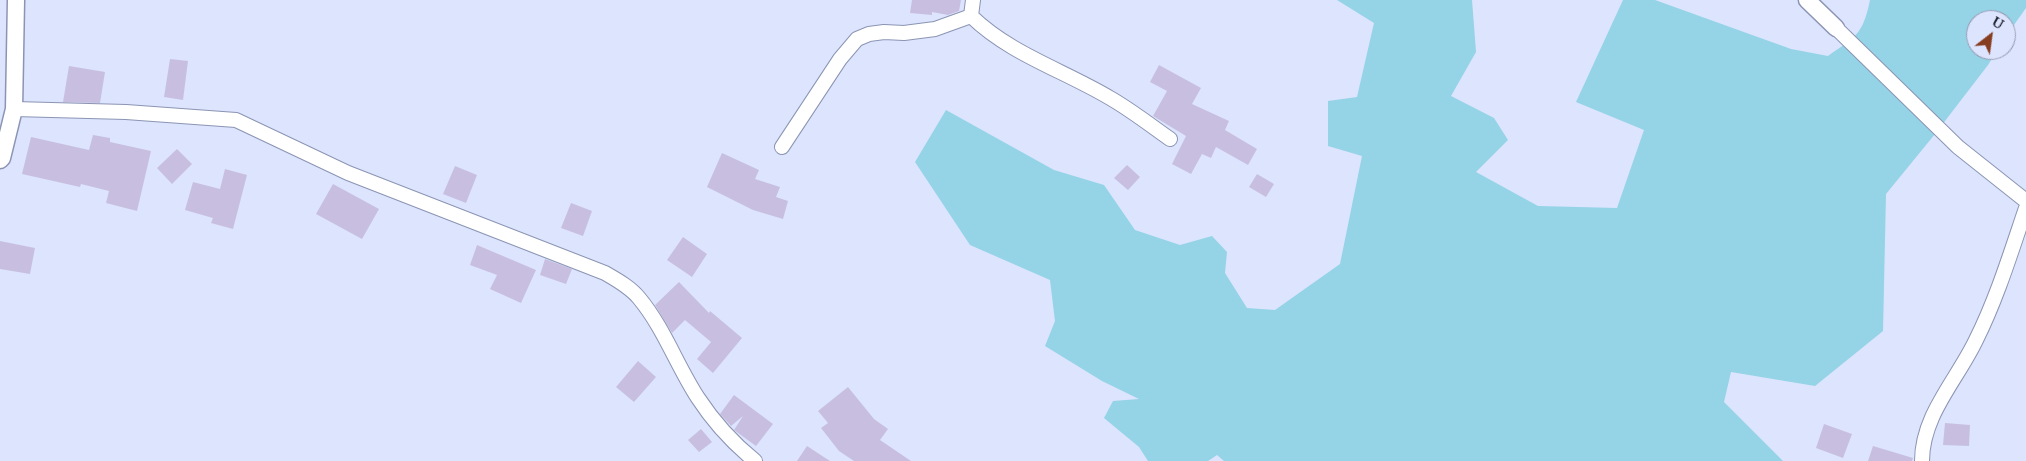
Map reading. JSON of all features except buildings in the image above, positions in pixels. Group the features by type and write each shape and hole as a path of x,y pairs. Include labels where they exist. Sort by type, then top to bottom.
{"street":[{"path":"0,160 14,109 16,0"},
{"path":"971,16 972,0"},
{"path":"1807,0 1958,147 2026,201"},
{"path":"971,16 986,30 1010,46 1110,98 1170,139"},
{"path":"782,147 840,59 857,39 869,34 884,32 904,33 936,29 971,16"},
{"path":"14,109 126,112 236,120 348,173 605,273 626,286 639,298 667,340 698,398 723,430 755,461"},
{"path":"1922,461 1922,448 1926,432 1937,406 1976,341 1999,286 2026,208"}],"water":[{"path":"1337,0 1472,0 1476,52 1451,96 1494,118 1508,140 1476,172 1538,206 1617,208 1644,130 1576,102 1623,0 1655,0 1791,49 1828,56 1851,39 1861,28 1870,0 2026,0 2026,8 2016,22 2016,10 1966,10 1966,60 1991,60 1935,134 1886,194 1883,331 1815,386 1731,372 1724,402 1783,461 1224,461 1217,455 1208,461 1148,461 1139,447 1104,418 1113,401 1139,399 1102,381 1045,346 1055,321 1050,280 970,245 915,162 946,110 1054,170 1104,185 1135,230 1180,245 1212,236 1227,252 1225,273 1247,308 1275,310 1340,264 1362,156 1328,146 1328,101 1357,97 1374,23"}]}
